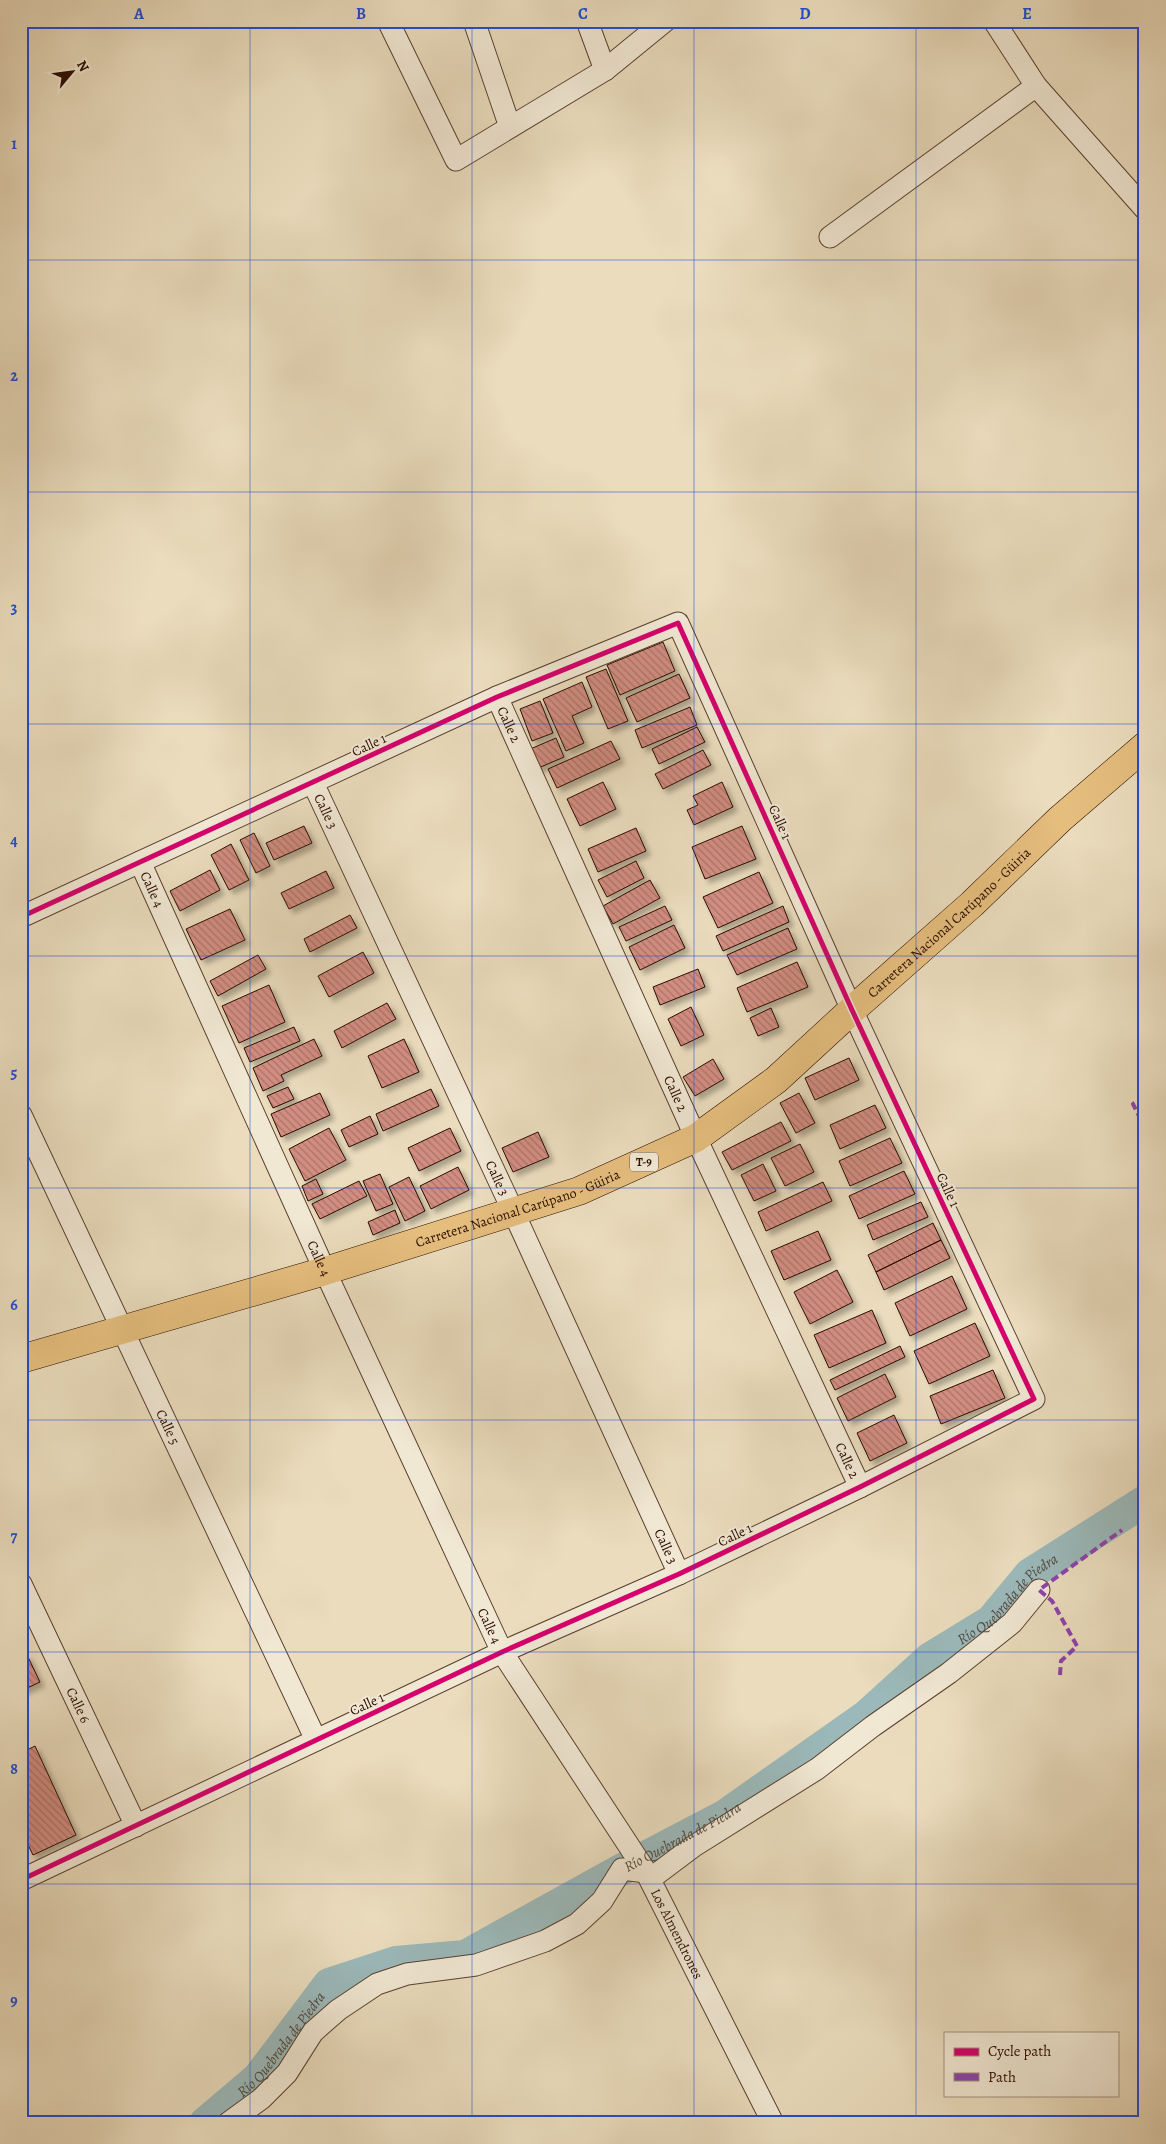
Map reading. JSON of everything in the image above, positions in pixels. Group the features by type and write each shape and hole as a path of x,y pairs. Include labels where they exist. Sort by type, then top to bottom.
{"highway":[{"name":"Carretera Nacional Carúpano - Güiria","path":"21,1359 324,1270 579,1191 696,1138 776,1080 972,904 1060,819 1145,746"}],"street":[{"path":"388,21 456,160 605,70 665,21"},
{"path":"474,21 510,127"},
{"path":"587,21 605,70"},
{"path":"994,21 1036,86 1145,209"},
{"path":"830,237 1036,86"},
{"name":"Calle 1","path":"21,917 497,697 678,623 852,1010 1034,1399 860,1488 679,1574 502,1652 21,1880"},
{"name":"Calle 2","path":"497,697 696,1138 860,1488"},
{"name":"Calle 3","path":"313,783 513,1211 679,1574"},
{"name":"Calle 4","path":"140,862 324,1270 502,1652"},
{"name":"Calle 5","path":"21,1115 316,1740"},
{"name":"Calle 6","path":"21,1584 136,1826"},
{"path":"228,2123 261,2099 287,2073 313,2032 338,2010 378,1984 407,1974 476,1965 544,1941 577,1924 602,1901 622,1869 648,1875 817,1769 949,1673 1012,1623 1039,1590"},
{"name":"Los Almendrones","path":"502,1652 648,1875 773,2123"}],"building":[{"path":"663,642 675,671 620,695 607,665"},
{"path":"606,669 628,721 608,729 586,677"},
{"path":"679,674 690,698 637,722 626,698"},
{"path":"582,682 592,707 572,716 584,743 566,751 543,699"},
{"path":"540,701 553,733 532,741 520,709"},
{"path":"690,707 697,725 642,748 635,730"},
{"path":"697,727 705,742 659,764 652,749"},
{"path":"556,738 564,757 536,769 528,750"},
{"path":"611,741 620,759 557,788 548,769"},
{"path":"703,750 711,765 663,789 655,774"},
{"path":"603,782 616,809 580,826 567,799"},
{"path":"722,782 733,807 694,825 687,810 698,805 693,796"},
{"path":"304,826 312,843 274,860 266,843"},
{"path":"742,826 756,859 705,879 692,847"},
{"path":"636,828 646,851 598,872 588,849"},
{"path":"254,833 270,866 256,873 240,840"},
{"path":"231,844 249,880 229,890 211,855"},
{"path":"636,861 644,878 607,897 598,880"},
{"path":"210,870 220,890 180,911 170,891"},
{"path":"326,871 334,888 289,909 281,893"},
{"path":"759,872 773,903 718,928 703,897"},
{"path":"650,880 660,898 613,924 603,906"},
{"path":"665,906 672,920 626,941 619,927"},
{"path":"783,906 789,922 723,951 716,936"},
{"path":"230,909 245,940 201,960 186,929"},
{"path":"350,915 357,928 310,952 304,939"},
{"path":"674,925 685,948 640,970 629,947"},
{"path":"788,928 797,949 737,975 727,955"},
{"path":"363,952 374,973 329,997 318,976"},
{"path":"258,955 266,969 218,996 210,981"},
{"path":"797,962 808,987 747,1012 737,988"},
{"path":"698,969 705,987 660,1005 653,987"},
{"path":"269,985 285,1022 239,1043 222,1006"},
{"path":"387,1003 396,1019 342,1048 334,1031"},
{"path":"691,1007 704,1035 681,1046 668,1019"},
{"path":"771,1008 779,1027 758,1036 750,1018"},
{"path":"294,1027 300,1041 250,1062 244,1048"},
{"path":"314,1039 322,1056 281,1075 284,1081 263,1091 253,1068"},
{"path":"404,1039 419,1072 382,1088 368,1056"},
{"path":"849,1058 859,1080 815,1100 805,1078"},
{"path":"713,1059 724,1079 695,1096 683,1077"},
{"path":"288,1087 294,1099 273,1108 267,1096"},
{"path":"431,1089 439,1106 383,1131 376,1114"},
{"path":"320,1093 330,1115 281,1137 271,1114"},
{"path":"799,1093 815,1123 796,1133 780,1103"},
{"path":"875,1105 886,1128 840,1149 830,1125"},
{"path":"370,1116 378,1134 349,1147 341,1130"},
{"path":"781,1122 791,1141 732,1170 722,1152"},
{"path":"329,1128 346,1160 305,1181 289,1149"},
{"path":"450,1128 461,1151 419,1171 408,1148"},
{"path":"538,1132 549,1157 513,1172 502,1148"},
{"path":"890,1138 902,1163 850,1186 839,1161"},
{"path":"800,1144 814,1172 785,1186 771,1158"},
{"path":"763,1164 776,1191 754,1201 741,1175"},
{"path":"458,1167 469,1190 431,1209 420,1186"},
{"path":"904,1171 915,1194 859,1219 849,1196"},
{"path":"380,1174 393,1204 376,1211 363,1181"},
{"path":"409,1177 425,1211 405,1221 389,1187"},
{"path":"316,1179 323,1194 308,1201 302,1186"},
{"path":"359,1181 367,1196 320,1219 312,1204"},
{"path":"823,1182 832,1201 766,1231 758,1212"},
{"path":"921,1202 928,1217 873,1240 867,1225"},
{"path":"395,1210 400,1223 373,1235 368,1222"},
{"path":"933,1223 941,1240 876,1272 868,1255"},
{"path":"818,1231 831,1260 784,1280 771,1251"},
{"path":"941,1240 950,1258 884,1290 876,1272"},
{"path":"837,1270 853,1302 810,1324 794,1292"},
{"path":"952,1276 967,1309 910,1336 895,1303"},
{"path":"872,1310 886,1343 829,1368 814,1335"},
{"path":"975,1323 990,1356 929,1384 914,1351"},
{"path":"900,1346 905,1357 835,1390 830,1380"},
{"path":"993,1370 1005,1398 941,1424 930,1396"},
{"path":"885,1374 896,1397 848,1421 837,1398"},
{"path":"894,1415 907,1443 870,1461 857,1433"},
{"path":"27,1655 40,1682 21,1691 21,1657"},
{"path":"35,1746 76,1835 33,1855 21,1830 21,1753"}],"waterway":[{"name":"Río Quebrada de Piedra","path":"205,2123 258,2078 329,1984 396,1962 465,1956 617,1872 724,1816 866,1716 929,1659 991,1621 1030,1574 1145,1501"}],"marked path":[{"path":"1145,1097 1133,1104 1145,1128"},
{"path":"1060,1675 1061,1661 1077,1646 1052,1601 1039,1590 1122,1530"}],"cycle path":[{"path":"21,917 497,697 678,623 852,1010 1034,1399 860,1487 679,1574 502,1652 21,1880"}]}
